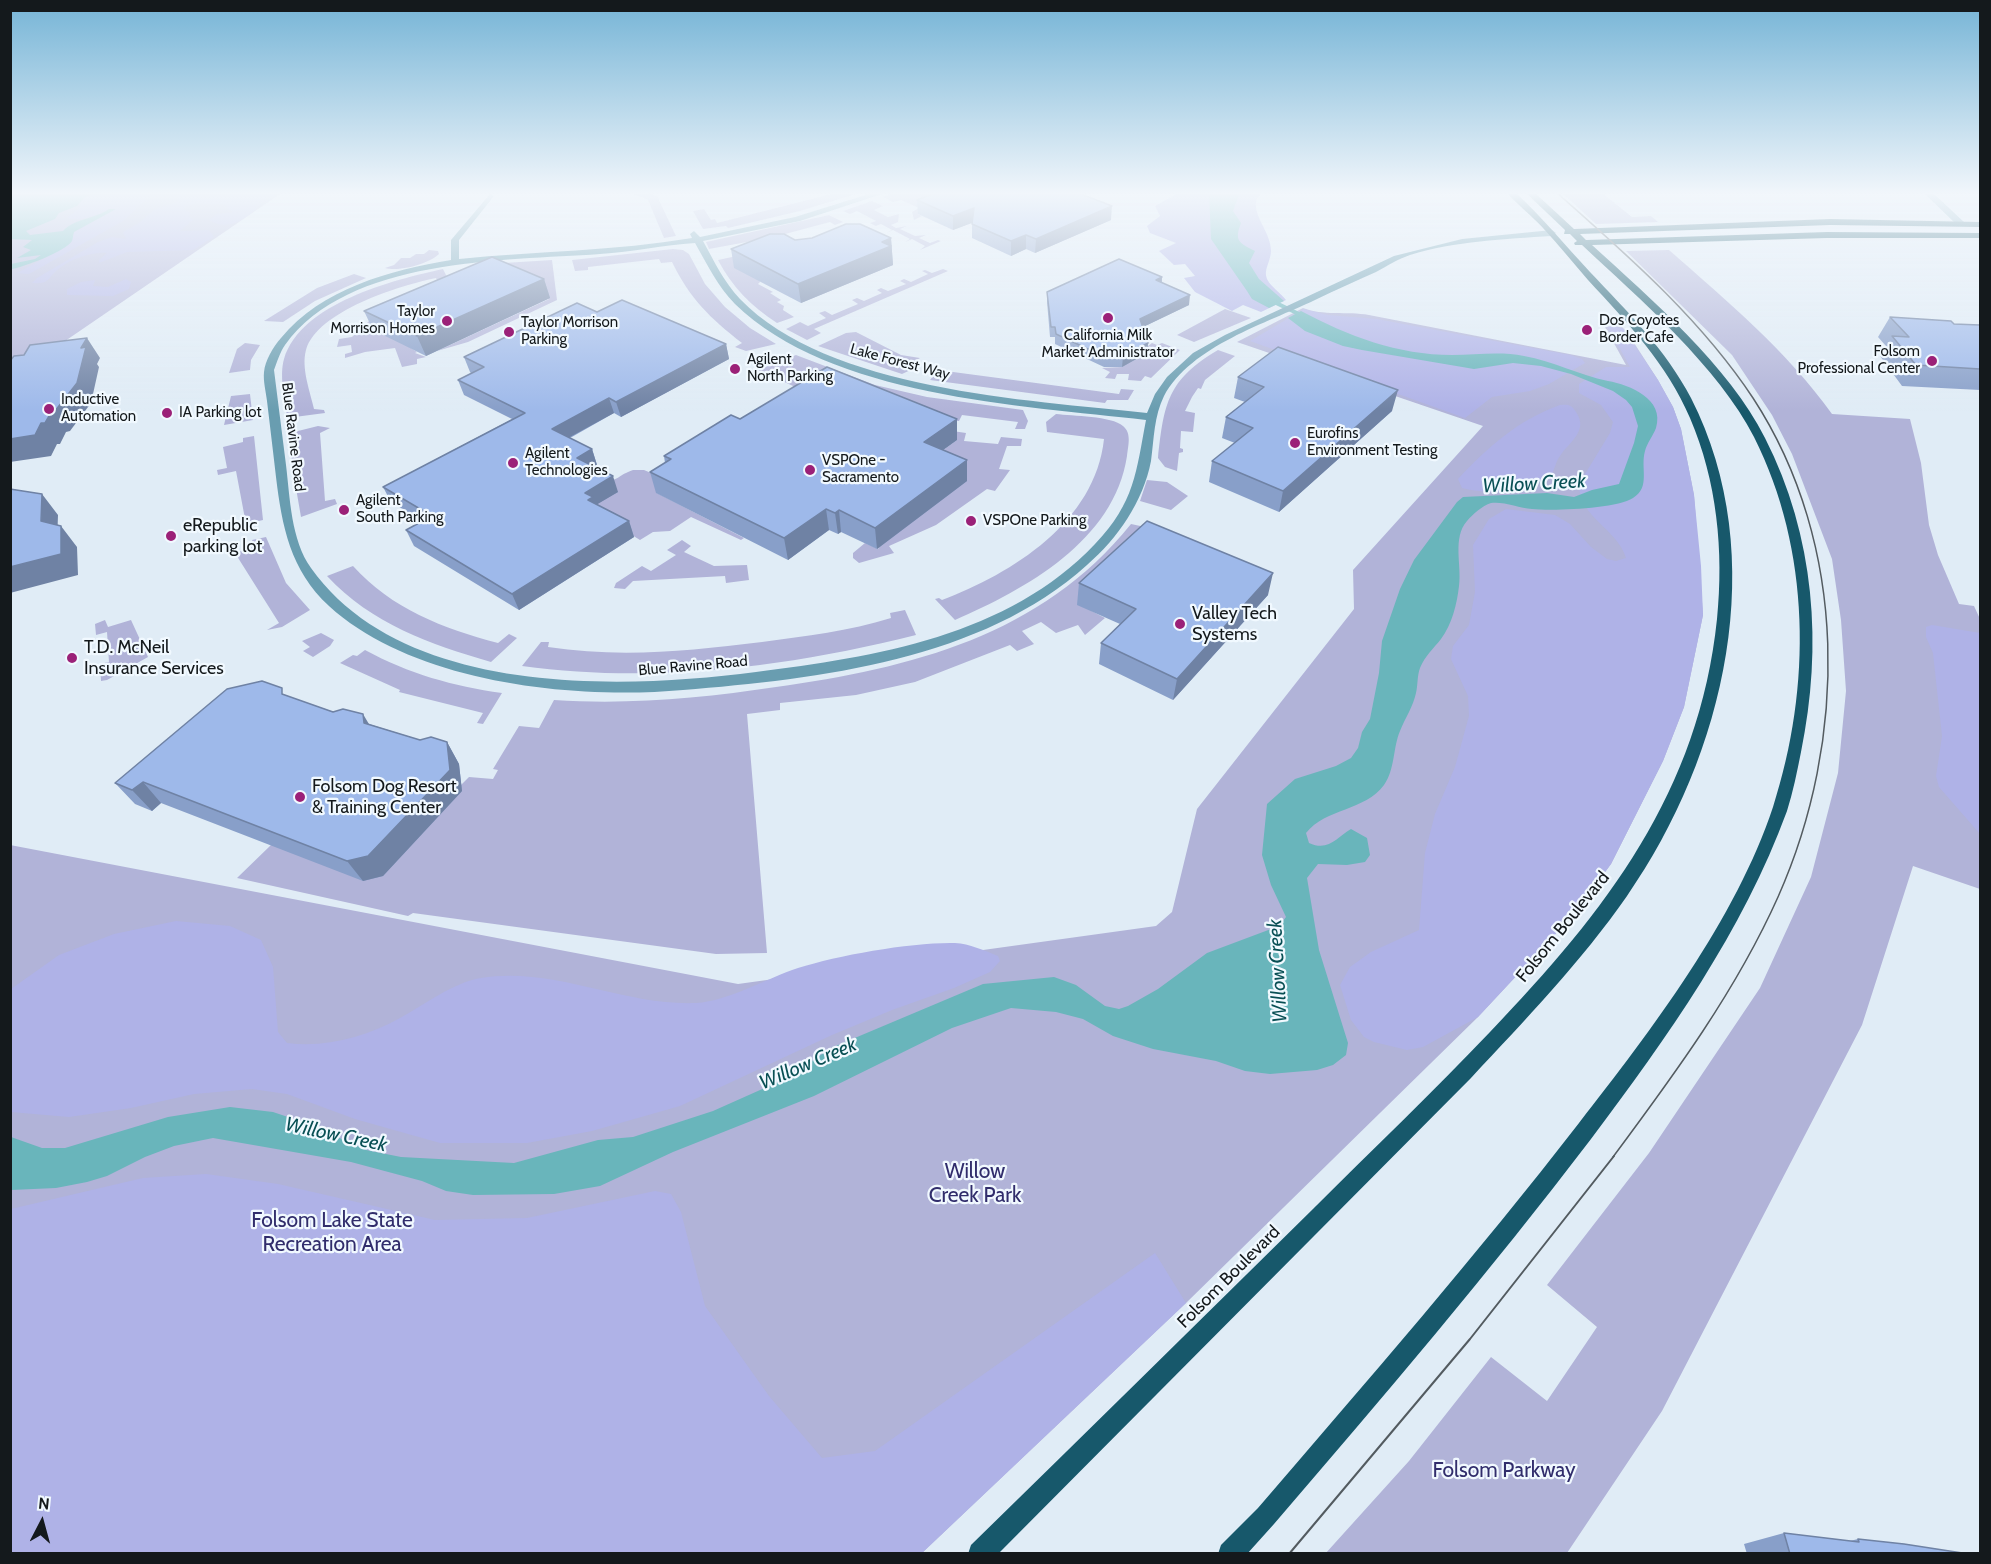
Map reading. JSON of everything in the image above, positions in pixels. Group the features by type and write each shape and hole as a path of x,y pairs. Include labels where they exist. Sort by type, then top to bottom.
{"main road":[{"name":"Folsom Boulevard","path":"980,1554 1464,1072 1541,990 1595,927 1634,871 1673,799 1704,724 1718,663 1727,599 1725,543 1719,497 1697,421 1679,387 1648,340 1585,265"},
{"name":"Folsom Boulevard","path":"1230,1554 1274,1507 1498,1244 1613,1095 1677,1005 1719,937 1780,809 1800,728 1807,670 1807,603 1799,550 1788,503 1753,424 1691,346 1605,265"}],"street":[{"name":"Blue Ravine Road","path":"440,265 387,278 354,291 301,321 278,345 272,358 269,378 287,520 293,544 304,568 315,583 353,619 421,655 477,672 558,685 593,688 664,687 829,668 913,650 969,631 1007,613 1051,588 1078,567 1101,545 1119,523 1137,491 1145,462 1151,417 1164,388 1190,360 1224,339 1384,265"},
{"name":"Lake Forest Way","path":"711,265 720,281 752,315 799,344 837,361 887,377 958,393 1151,417"},
{"name":"Blue Ravine Road","path":"1373,270 1400,265"}],"green space":[{"path":"11,265 176,265 11,378"},
{"path":"32,265 45,265 29,274 17,273"},
{"path":"59,265 64,265 44,282 32,283"},
{"path":"394,265 417,265 398,269 385,268"},
{"path":"471,265 553,265 557,300 468,342 437,351 549,299 468,271"},
{"path":"573,265 606,265 588,267 588,270 575,271"},
{"path":"674,265 695,265 705,284 725,307 750,328 776,344 746,351 735,347 742,343 702,307"},
{"path":"720,265 757,265 760,282 758,284 773,292 770,293 781,300 777,302 784,306 783,310 794,317 777,323 751,303"},
{"path":"1186,265 1268,265 1267,279 1286,300 1261,312 1243,305 1232,311 1195,292 1184,278 1195,276"},
{"name":"Folsom Parkway","path":"1640,265 1686,265 1776,348 1832,414 1910,419 1921,463 1929,525 1938,555 1959,604 1974,606 1980,619 1980,889 1913,866 1862,1025 1662,1411 1567,1553 1325,1554 1409,1461 1491,1357 1547,1401 1597,1327 1547,1285 1649,1153 1760,988 1811,877 1838,773 1846,691 1841,620 1832,559 1792,454 1772,415 1732,355"},
{"path":"443,269 447,277 438,282 436,278 382,294 362,302 326,323 313,336 305,357 307,380 314,409 324,410 325,413 287,418 282,380 284,359 294,340 309,323 351,297 399,280"},
{"path":"943,269 948,271 814,329 821,333 807,340 786,329 800,322 808,326 826,318 819,313 825,311 832,315 858,304 852,300 857,298 864,301 882,293 877,290 881,288 888,291 906,284 900,281 904,279 911,282 928,274 922,271 932,273"},
{"path":"354,274 366,278 315,301 283,322 264,321 317,288"},
{"path":"126,279 131,282 129,289 113,296 67,295 67,289 81,282 95,280 93,286 108,287"},
{"path":"1303,308 1319,312 1369,315 1626,365 1605,327 1612,326 1609,322 1620,325 1658,380 1673,407 1681,429 1694,495 1703,615 1684,707 1663,761 1611,864 1575,913 1478,1017 1186,1303 922,1553 11,1553 10,845 738,984 1156,926 1172,912 1197,809 1354,609 1353,570 1483,426 1237,342"},
{"path":"1225,309 1251,318 1194,342 1177,335"},
{"path":"1304,309 1328,315 1377,319 1570,355 1582,359 1585,363 1549,384 1530,391 1492,397 1465,418 1250,341"},
{"path":"369,321 417,352 415,353 426,357 417,359 417,364 402,367 395,348 365,352 345,358 345,354 352,352 351,345 337,347 339,339 352,337"},
{"path":"1608,327 1624,329 1673,407 1681,429 1694,495 1703,615 1684,707 1663,761 1611,864 1575,913 1478,1017 1423,1047 1407,1050 1374,1042 1364,1037 1351,1020 1340,985 1350,967 1371,952 1419,930 1425,853 1435,814 1455,767 1469,716 1468,696 1451,659 1453,646 1469,625 1475,592 1473,545 1489,519 1506,509 1555,515 1570,524 1591,547 1607,559 1616,561 1626,558 1615,539 1585,506 1579,484 1610,433 1613,422 1601,405 1579,393 1579,384 1606,367 1630,367"},
{"path":"856,332 901,355 920,358 913,362 919,366 902,374 818,346 846,333"},
{"path":"245,343 260,345 251,360 250,370 229,373 237,349"},
{"path":"1152,343 1157,345 1162,343 1180,350 1151,378 1145,376 1141,381 1128,380 1129,374 1117,374 1115,379 1105,378 1110,372 1102,368 1122,367"},
{"path":"1218,350 1235,356 1205,380 1201,389 1198,388 1192,397 1185,411 1195,413 1193,432 1181,431 1180,448 1183,452 1179,453 1177,471 1165,467 1158,458 1166,408 1171,395 1188,372"},
{"path":"796,355 875,385 927,397 1023,410 1028,421 1025,429 1015,429 1018,422 962,415 959,421 943,420 939,429 966,433 964,441 998,444 1001,437 1022,439 1021,446 1007,446 999,469 1010,470 995,491 987,489 936,525 889,546 894,553 859,563 853,558 853,553 865,543 878,549 925,463 957,440 815,396 758,370"},
{"path":"938,370 1119,394 1121,389 1134,390 1128,400 1107,400 1105,403 930,380"},
{"path":"250,394 253,420 224,425 231,396"},
{"path":"1560,405 1573,408 1580,425 1579,431 1559,458 1552,474 1520,488 1497,492 1462,488 1458,479 1492,445 1531,418"},
{"path":"1056,414 1110,420 1126,429 1128,448 1119,486 1105,513 1086,537 1063,558 1010,593 955,620 935,599 942,600 969,589 1022,559 1068,519 1085,495 1097,469 1104,439 1047,432 1046,422"},
{"path":"318,426 330,428 320,433 325,501 335,499 337,504 301,517 292,465 290,433"},
{"path":"254,436 263,520 246,524 236,471 218,475 217,470 227,468 223,447 243,442 243,438"},
{"path":"633,470 644,470 651,473 657,493 744,538 741,540 691,517 670,531 653,532 640,540 590,509 600,483 611,481"},
{"path":"1147,480 1167,482 1188,496 1171,510 1140,501"},
{"path":"1131,524 1145,527 1078,604 1105,618 1085,635 1078,625 1056,633 1041,622 1022,631 1034,644 1017,651 1010,645 915,682 856,695 780,703 780,710 747,714 767,953 716,954 413,913 408,916 237,878 271,845 461,785 469,777 493,779 498,770 493,769 519,726 539,728 554,700 610,702 666,700 721,694 826,679 924,657 1015,620 1057,594 1095,562"},
{"path":"266,537 286,583 310,610 282,627 267,630 279,623 235,553 253,547 252,540"},
{"path":"682,540 691,546 684,552 714,566 747,565 749,580 726,583 725,576 633,581 625,589 614,588 616,583 642,566 651,571 676,555 667,550"},
{"path":"353,566 384,594 419,615 457,631 498,643 509,634 517,638 491,662 424,640 382,620 344,593 327,576"},
{"path":"905,610 916,635 770,664 671,673 571,671 522,666 541,642 549,642 548,647 628,653 708,648 843,630 891,618 890,613"},
{"path":"105,620 108,627 131,620 148,657 107,680 101,681 100,664 109,662 107,632 96,635 95,624"},
{"path":"1932,625 1980,633 1980,834 1939,787 1936,776 1942,736 1933,653 1926,637 1926,627"},
{"path":"321,633 334,640 330,646 313,657 303,651 310,647 302,641"},
{"path":"365,650 398,666 432,678 502,693 483,724 477,723 483,713 399,692 400,690 340,663"},
{"path":"176,921 230,926 261,940 273,967 278,1032 287,1043 302,1044 331,1042 360,1036 387,1025 449,989 481,978 535,977 642,999 696,1003 722,998 815,963 898,947 955,943 998,956 1000,961 990,972 832,1035 680,1106 592,1131 527,1143 440,1143 355,1119 287,1094 252,1089 194,1094 131,1108 69,1117 11,1112 11,989 59,955 114,934"},
{"name":"Folsom Lake State Recreation Area","path":"206,1174 278,1184 435,1220 527,1218 655,1191 671,1194 681,1212 705,1306 769,1396 822,1458 875,1451 1155,1253 1186,1303 922,1553 11,1553 11,1209 143,1178"}],"water":[{"path":"11,265 26,265 17,268 11,269"},
{"path":"1229,265 1250,265 1259,279 1284,301 1269,308 1252,299"},
{"path":"1301,311 1355,336 1412,352 1452,355 1497,353 1545,361 1635,390 1651,401 1657,418 1656,428 1645,451 1642,488 1633,498 1613,505 1554,510 1491,503 1478,510 1467,521 1460,535 1458,552 1460,578 1453,614 1445,633 1420,668 1415,698 1398,737 1388,779 1376,794 1367,800 1324,819 1306,833 1309,843 1322,846 1351,829 1367,838 1370,855 1365,862 1347,865 1318,864 1307,878 1319,950 1348,1043 1346,1055 1333,1065 1317,1070 1270,1074 1245,1071 1216,1061 1153,1049 1113,1036 1083,1019 1056,1012 1011,1008 952,1028 814,1096 673,1152 600,1186 554,1194 473,1195 446,1191 422,1181 351,1162 213,1138 174,1146 145,1157 107,1176 87,1182 56,1188 11,1190 11,1137 42,1148 65,1148 168,1117 230,1107 273,1112 309,1124 366,1150 401,1157 514,1163 598,1140 633,1137 713,1111 787,1078 831,1048 983,984 1054,977 1076,985 1105,1006 1119,1009 1158,989 1207,953 1279,926 1286,917 1271,885 1262,855 1267,804 1295,779 1336,766 1351,758 1358,748 1362,732 1370,719 1379,673 1382,641 1400,589 1414,560 1463,497 1547,493 1574,497 1619,484 1638,426 1632,407 1626,400 1613,391 1571,374 1541,366 1513,363 1474,369 1343,346 1305,331 1288,318"}],"building":[{"path":"473,265 511,265 544,279 417,336 364,311"},
{"path":"762,265 845,265 798,284"},
{"name":"California Milk Market Administrator","path":"1106,265 1133,265 1162,277 1156,280 1190,295 1140,319 1148,343 1123,357 1105,357 1056,334 1055,327 1051,327 1047,292"},
{"name":"Agilent Technologies","path":"622,300 726,344 616,402 609,398 552,429 592,449 577,458 613,476 585,493 593,497 588,500 629,521 512,594 406,530 432,516 383,487 525,413 458,380 484,367 464,357 577,303 597,312"},
{"path":"1890,317 1980,325 1980,369 1916,365 1892,336 1909,337"},
{"path":"87,338 81,348 86,347 77,383 55,411 52,411 45,423 41,423 35,435 10,439 10,361 14,356 24,355 30,345"},
{"name":"Eurofins Environment Testing","path":"1278,347 1398,390 1283,491 1212,461 1253,428 1226,417 1264,387 1238,377"},
{"name":"VSPOne - Sacramento","path":"827,367 957,419 924,442 967,460 875,528 839,510 835,513 826,509 784,538 650,472 671,459 664,456 731,415 740,419"},
{"path":"10,489 42,494 41,521 61,526 61,554 10,567"},
{"name":"Valley Tech Systems","path":"1147,521 1273,573 1177,679 1101,643 1136,609 1079,583"},
{"name":"Folsom Dog Resort & Training Center","path":"262,681 282,688 282,694 333,712 343,709 363,714 364,723 420,740 431,737 447,742 450,770 368,856 347,861 143,782 132,790 115,783 227,689"},
{"path":"1784,1533 1859,1542 1858,1539 1904,1544 1969,1554 1790,1554"}],"waterway":[{"name":"Willow Creek","path":"1270,300 1303,316"}],"tram line":[{"path":"1613,1157 1703,1032 1743,966 1778,897 1801,837 1817,773 1826,709 1828,644 1822,579 1807,516 1785,455 1753,398 1732,369 1686,314 1637,265"},
{"path":"1289,1554 1470,1339 1614,1156"}],"place":[{"name":"California Milk Market Administrator","path":"1108,318"},
{"name":"Taylor Morrison Homes","path":"447,321"},
{"name":"Dos Coyotes Border Cafe","path":"1587,330"},
{"name":"Taylor Morrison Parking","path":"509,332"},
{"name":"Folsom Professional Center","path":"1932,361"},
{"name":"Agilent North Parking","path":"735,369"},
{"name":"Inductive Automation","path":"49,409"},
{"name":"IA Parking lot","path":"167,413"},
{"name":"Eurofins Environment Testing","path":"1295,443"},
{"name":"Agilent Technologies","path":"513,463"},
{"name":"VSPOne - Sacramento","path":"810,470"},
{"name":"Agilent South Parking","path":"344,510"},
{"name":"VSPOne Parking","path":"971,521"},
{"name":"eRepublic parking lot","path":"171,536"},
{"name":"Valley Tech Systems","path":"1180,624"},
{"name":"T.D. McNeil Insurance Services","path":"72,658"},
{"name":"Folsom Dog Resort & Training Center","path":"300,797"}],"park label":[{"name":"Willow Creek Park","path":"975,1184"}]}
